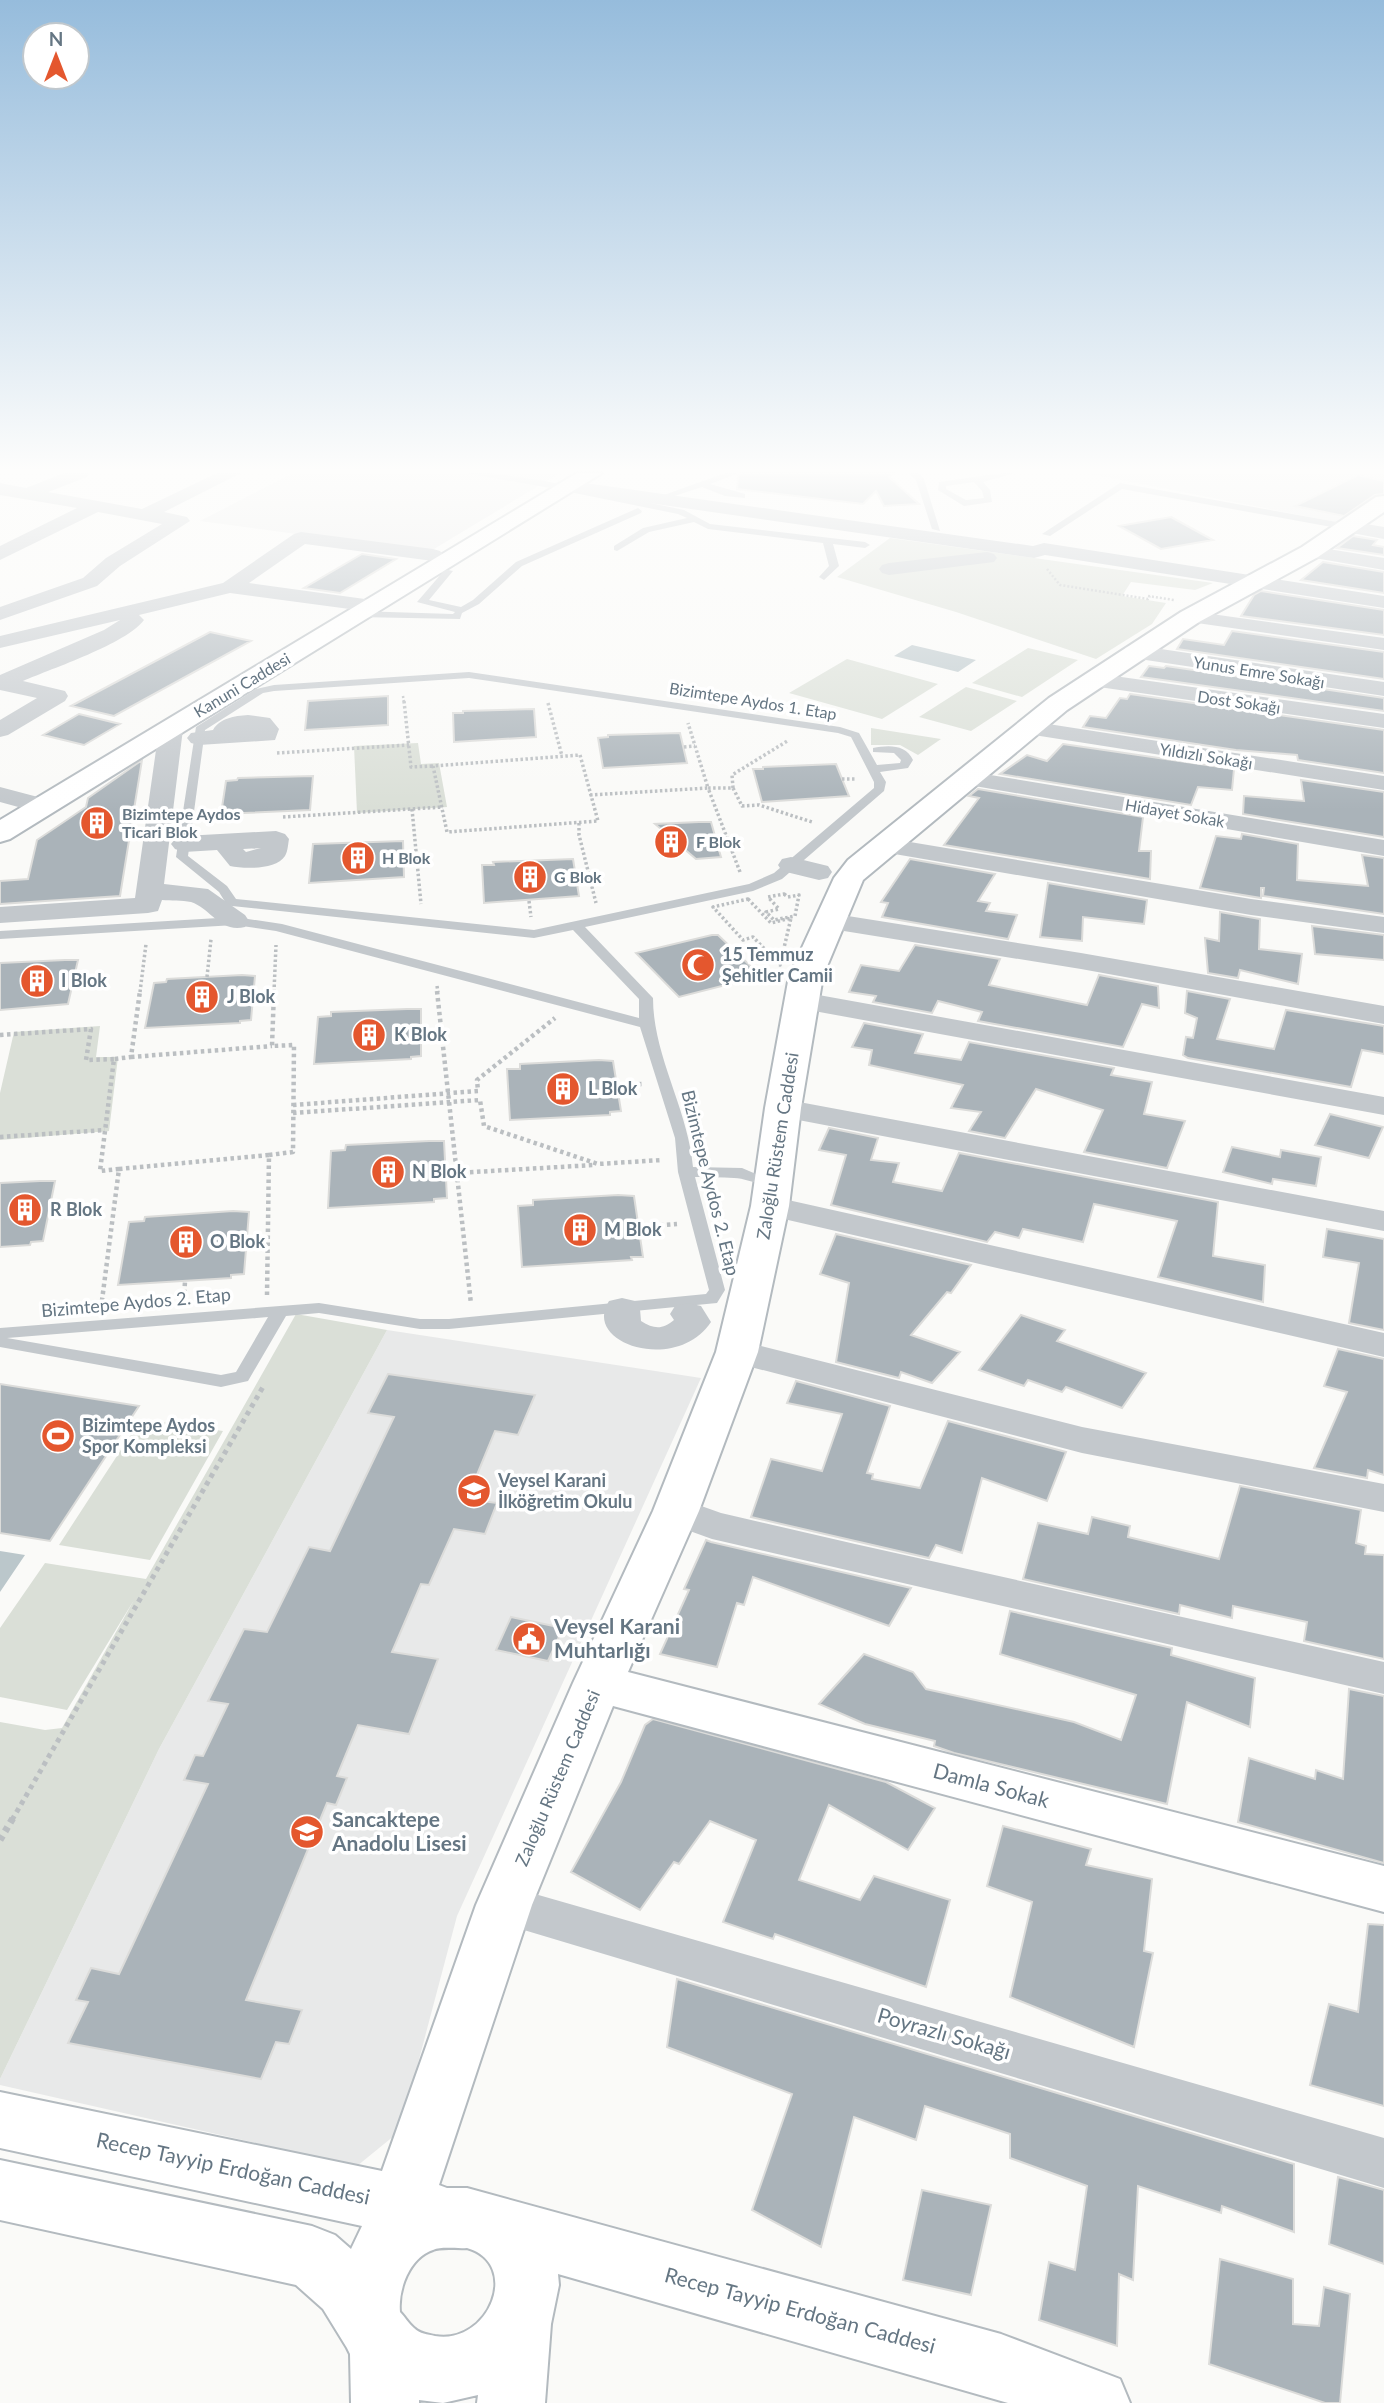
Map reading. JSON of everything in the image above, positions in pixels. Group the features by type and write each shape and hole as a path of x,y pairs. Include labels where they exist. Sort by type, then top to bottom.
{"street":[{"path":"0,614 81,585"},
{"path":"0,642 233,585"},
{"name":"Kanuni Caddesi","path":"0,833 16,803 396,585"},
{"name":"Zaloğlu Rüstem Caddesi","path":"439,2223 438,2175 463,2024 504,1905 598,1683 676,1511 737,1352 756,1184 783,1108 806,976 830,921 820,872 859,866 1029,728 1134,652 1183,609 1246,585"},
{"path":"1267,585 1384,602"},
{"path":"230,587 360,607"},
{"path":"1,683 112,635 152,606"},
{"name":"Kanuni Caddesi","path":"16,803 170,729 360,607"},
{"path":"1183,609 1384,644"},
{"name":"Yunus Emre Sokağı","path":"1134,652 1384,689"},
{"name":"Dost Sokağı","path":"1093,680 1384,721"},
{"path":"0,730 57,695 1,683"},
{"path":"199,738 267,735 267,729 262,723 250,721 233,723 224,733"},
{"name":"Yıldızlı Sokağı","path":"1029,728 1384,783"},
{"path":"149,907 170,729"},
{"name":"Hidayet Sokak","path":"966,778 1384,849"},
{"path":"184,844 276,839 273,853 256,860 239,860 230,850"},
{"path":"886,846 1251,907 1384,925"},
{"path":"0,915 149,907 225,914"},
{"path":"830,921 1081,961 1384,1015"},
{"path":"802,1001 1384,1106"},
{"path":"783,1108 1384,1221"},
{"path":"756,1184 1384,1345"},
{"path":"622,1309 624,1326 644,1340 667,1340 684,1331 693,1322 688,1314"},
{"path":"737,1352 1082,1440 1384,1498"},
{"path":"676,1511 712,1525 1384,1678"},
{"name":"Damla Sokak","path":"598,1683 1384,1889"},
{"name":"Poyrazlı Sokağı","path":"504,1905 1384,2163"},
{"name":"Recep Tayyip Erdoğan Caddesi","path":"0,2120 439,2223 1001,2367 1096,2403"},
{"path":"0,2190 312,2257 345,2286 380,2359"},
{"path":"380,2359 367,2300 372,2274 439,2223 519,2251 526,2273 527,2299 519,2325 511,2403"},
{"path":"380,2359 424,2372 454,2373 481,2364 503,2347 519,2325"}],"lane":[{"path":"436,585 422,602 462,610"},
{"path":"360,607 456,617 495,585"},
{"name":"Bizimtepe Aydos 1. Etap","path":"199,738 200,729 260,691 468,675 813,726 855,735 873,769"},
{"path":"199,738 183,857 223,889 225,914"},
{"path":"225,914 422,922 534,934 747,894 778,876 820,872 833,829 880,789 880,782 873,769 904,766 907,760 905,755 897,750 877,750"},
{"path":"0,935 149,907"},
{"path":"225,914 646,1024"},
{"name":"Bizimtepe Aydos 2. Etap","path":"0,1333 319,1308 420,1324 622,1309 711,1299 717,1290 687,1171 683,1138 646,1024 646,998 577,926"},
{"path":"687,1171 756,1184"},
{"path":"0,1342 221,1381 242,1377 273,1311"}],"path":[{"path":"1061,585 1148,599 1150,596"},
{"path":"1134,594 1150,596 1183,609"},
{"path":"401,679 411,767 580,755 598,821 447,832 433,766"},
{"path":"544,686 562,756"},
{"path":"682,706 708,788 747,894 771,923 791,918 780,965 753,937 743,940 713,907 747,894"},
{"path":"813,726 732,775 733,788 742,806 759,805 833,829"},
{"path":"276,753 409,745"},
{"path":"684,747 695,746"},
{"path":"590,795 733,788"},
{"path":"280,817 443,807"},
{"path":"412,809 422,922"},
{"path":"579,823 579,835 600,921"},
{"path":"716,839 727,838"},
{"path":"799,895 795,916 774,920 767,916 766,912 779,909 768,897 799,895"},
{"path":"131,1057 149,907"},
{"path":"207,977 225,914"},
{"path":"272,1046 277,927"},
{"path":"436,968 446,1095 473,1321"},
{"path":"293,1105 478,1091 477,1080 573,1004"},
{"path":"0,1035 91,1029 86,1060 294,1045 293,1152 100,1171 114,1059"},
{"path":"422,1032 441,1031"},
{"path":"293,1113 480,1100 484,1126 598,1164"},
{"path":"0,1137 105,1130"},
{"path":"269,1154 273,1311"},
{"path":"456,1174 598,1164 687,1171"},
{"path":"445,1168 455,1167"},
{"path":"99,1325 119,1169"},
{"path":"639,1227 699,1223"},
{"path":"0,1840 267,1381"}],"shaded area":[{"path":"865,585 1129,585 1122,596 1166,603 1152,624 1096,659 956,612"},
{"path":"1156,585 1207,585 1195,590"},
{"path":"912,645 976,660 958,672 894,656"},
{"path":"1028,648 1078,660 1022,697 972,683"},
{"path":"847,659 938,684 882,719 789,693"},
{"path":"966,687 1017,701 971,731 919,717"},
{"path":"871,728 941,739 918,755 900,745 871,745"},
{"path":"418,743 421,764 439,763 447,807 357,813 354,746"},
{"path":"100,1026 96,1057 118,1057 109,1131 0,1140 0,1093 14,1032"},
{"path":"296,1314 387,1330 159,1749 0,2079 0,1722 45,1730 62,1728 134,1600 67,1710 0,1697 0,1628 45,1563 146,1579"},
{"name":"Sancaktepe Anadolu Lisesi","path":"387,1330 701,1378 457,1916 400,2131 357,2166 0,2085 0,2079 159,1749"},
{"path":"141,1419 223,1431 150,1560 59,1545"},
{"path":"0,1551 25,1555 0,1592"}],"building":[{"path":"309,585 353,585 340,593 304,588"},
{"path":"1334,585 1384,585 1384,593"},
{"path":"1261,591 1384,610 1384,635 1241,616 1254,595"},
{"path":"1232,631 1384,652 1384,679 1177,649 1183,639 1224,645"},
{"path":"210,632 251,641 114,716 71,706"},
{"path":"1149,666 1166,666 1384,698 1384,711 1141,677"},
{"path":"1130,694 1384,730 1384,773 1298,760 1297,755 1236,750 1083,727 1090,716 1106,718 1120,698 1127,699"},
{"path":"388,696 388,725 305,730 308,701"},
{"path":"534,709 536,737 454,742 453,713"},
{"path":"79,714 120,724 84,745 43,735"},
{"path":"680,733 687,763 603,768 598,738 608,735"},
{"path":"1063,744 1234,769 1232,790 1198,787 1191,805 1000,774 1027,755 1047,761"},
{"name":"Bizimtepe Aydos Ticari Blok","path":"142,760 120,896 0,904 0,881 28,879 37,840 86,807 88,798"},
{"path":"836,764 849,796 762,802 753,769"},
{"path":"313,776 310,810 221,814 226,781 238,778"},
{"path":"1301,780 1384,792 1384,837 1243,814 1244,796 1304,801"},
{"path":"978,789 1143,817 1139,851 1151,851 1150,879 944,845 979,798 969,796"},
{"path":"711,822 721,857 696,859 655,824"},
{"path":"1242,834 1298,844 1297,880 1368,886 1362,855 1384,858 1384,914 1263,896 1264,888 1261,888 1261,898 1200,888 1216,836 1241,839"},
{"name":"H Blok","path":"403,841 404,877 309,883 313,844"},
{"name":"G Blok","path":"573,859 579,896 484,903 482,865 494,865 493,862"},
{"path":"910,859 995,874 978,901 990,903 986,911 1017,915 1008,939 882,917 888,903 881,902"},
{"path":"1048,883 1147,900 1144,924 1083,917 1082,941 1040,937"},
{"path":"1220,912 1260,919 1259,949 1302,954 1298,984 1240,970 1238,978 1208,973 1205,938 1219,941"},
{"path":"1312,926 1384,935 1384,960 1315,954"},
{"name":"15 Temmuz Şehitler Camii","path":"718,935 761,976 679,997 636,953"},
{"path":"915,945 1000,959 989,985 1087,1005 1099,975 1158,986 1159,1008 1142,1004 1123,1047 978,1021 982,1012 938,1001 932,1013 873,1002 876,996 849,992 861,965 899,971"},
{"name":"I Blok","path":"78,960 68,1004 0,1010 0,963"},
{"name":"J Blok","path":"255,976 251,1020 240,1023 145,1028 154,983 166,982 167,979"},
{"path":"1187,991 1230,999 1217,1039 1274,1049 1286,1010 1384,1026 1384,1054 1362,1050 1351,1087 1188,1058 1183,1055 1186,1037 1193,1038 1197,1018 1185,1013"},
{"name":"K Blok","path":"421,1009 421,1056 411,1059 314,1064 318,1017 331,1016 331,1012"},
{"path":"864,1023 923,1034 915,1053 961,1060 969,1042 1114,1068 1111,1075 1152,1082 1144,1114 1185,1121 1167,1168 1084,1152 1103,1110 1036,1089 1005,1138 969,1131 981,1112 951,1108 963,1085 869,1065 872,1050 852,1047"},
{"name":"L Blok","path":"613,1061 621,1111 610,1112 610,1115 510,1120 507,1069 520,1069 520,1064"},
{"path":"1330,1114 1383,1127 1369,1158 1315,1145"},
{"path":"829,1128 878,1138 871,1160 899,1163 893,1182 942,1191 959,1153 1218,1202 1213,1256 1265,1265 1263,1302 1158,1277 1177,1221 1094,1204 1083,1242 1023,1229 1019,1238 995,1232 987,1242 831,1205 846,1155 819,1150"},
{"name":"N Blok","path":"444,1141 447,1198 434,1199 434,1202 328,1208 331,1151 345,1150 346,1145"},
{"path":"1232,1147 1280,1157 1281,1150 1321,1157 1316,1186 1273,1179 1272,1184 1223,1172"},
{"name":"R Blok","path":"55,1181 43,1241 31,1242 30,1245 0,1247 0,1183"},
{"name":"M Blok","path":"634,1196 643,1257 522,1267 518,1206 533,1205 533,1200"},
{"name":"O Blok","path":"249,1212 244,1274 231,1275 231,1278 118,1285 129,1222 144,1221 145,1217"},
{"path":"1327,1229 1384,1239 1384,1330 1349,1323 1359,1263 1323,1257"},
{"path":"836,1234 971,1265 951,1293 947,1292 911,1335 960,1352 932,1383 901,1372 899,1378 836,1362 849,1283 820,1274"},
{"path":"1021,1315 1065,1330 1057,1341 1146,1373 1122,1408 1066,1387 1062,1392 1028,1380 1024,1386 979,1370"},
{"path":"1338,1349 1384,1359 1384,1475 1368,1470 1367,1478 1314,1468 1347,1392 1324,1386"},
{"path":"388,1374 535,1395 518,1435 495,1431 467,1499 497,1503 485,1534 454,1529 429,1585 421,1584 392,1652 438,1659 409,1734 358,1725 337,1776 347,1778 336,1805 327,1803 246,2000 302,2010 289,2044 276,2042 261,2079 68,2043 88,2002 76,2000 91,1968 119,1974 208,1784 184,1780 195,1755 203,1756 228,1704 208,1701 244,1629 267,1632 309,1547 330,1551 394,1417 368,1413"},
{"path":"796,1381 890,1406 867,1473 873,1474 872,1479 920,1488 948,1421 1066,1452 1047,1501 982,1478 962,1553 936,1545 929,1558 751,1517 771,1459 822,1471 842,1414 787,1403"},
{"name":"Bizimtepe Aydos Spor Kompleksi","path":"0,1384 139,1406 50,1541 0,1533"},
{"path":"1240,1486 1361,1510 1356,1543 1366,1546 1365,1554 1384,1555 1384,1659 1304,1641 1307,1622 1233,1606 1232,1618 1180,1605 1179,1614 1023,1579 1038,1523 1088,1534 1092,1517 1130,1526 1128,1537 1219,1559"},
{"path":"706,1540 911,1588 889,1626 753,1577 744,1605 737,1603 717,1667 660,1654 689,1590 684,1589"},
{"path":"1010,1611 1172,1648 1171,1655 1255,1678 1250,1727 1187,1702 1167,1804 954,1753 934,1746 935,1741 865,1724 819,1704 864,1654 913,1672 926,1689 1074,1722 1121,1740 1136,1695 1000,1654"},
{"name":"Veysel Karani Muhtarlığı","path":"511,1617 563,1628 548,1661 496,1650"},
{"path":"1349,1689 1384,1696 1384,1863 1238,1822 1249,1758 1315,1779 1316,1770 1343,1779"},
{"path":"653,1719 886,1782 935,1808 908,1850 829,1805 799,1880 860,1900 874,1876 950,1900 926,1987 775,1934 773,1939 723,1922 756,1840 710,1821 679,1864 674,1862 640,1910 571,1872 621,1782 645,1725"},
{"path":"1003,1826 1091,1849 1086,1865 1152,1879 1144,1951 1153,1953 1134,2047 1010,1997 1032,1902 987,1886"},
{"path":"1368,1924 1384,1925 1384,2106 1310,2085 1329,2004 1358,2012"},
{"path":"677,1979 1294,2164 1294,2232 1222,2206 1221,2213 1138,2186 1133,2280 1119,2274 1117,2346 1039,2320 1049,2262 1075,2270 1087,2186 1010,2158 1010,2134 925,2106 916,2140 854,2117 821,2247 752,2210 792,2094 667,2047"},
{"path":"1338,2177 1384,2190 1384,2264 1329,2244"},
{"path":"922,2190 991,2205 971,2295 903,2280"},
{"path":"1220,2259 1293,2279 1293,2324 1319,2326 1324,2287 1350,2294 1340,2403 1325,2403 1209,2364"}],"place":[{"name":"Bizimtepe Aydos Ticari Blok","path":"97,823"},
{"name":"F Blok","path":"671,842"},
{"name":"H Blok","path":"358,858"},
{"name":"G Blok","path":"530,877"},
{"name":"15 Temmuz Şehitler Camii","path":"698,965"},
{"name":"I Blok","path":"37,981"},
{"name":"J Blok","path":"202,997"},
{"name":"K Blok","path":"369,1035"},
{"name":"L Blok","path":"563,1089"},
{"name":"N Blok","path":"388,1172"},
{"name":"R Blok","path":"25,1210"},
{"name":"M Blok","path":"580,1230"},
{"name":"O Blok","path":"186,1242"},
{"name":"Bizimtepe Aydos Spor Kompleksi","path":"58,1436"},
{"name":"Veysel Karani İlköğretim Okulu","path":"474,1491"},
{"name":"Veysel Karani Muhtarlığı","path":"529,1639"},
{"name":"Sancaktepe Anadolu Lisesi","path":"307,1832"}]}
